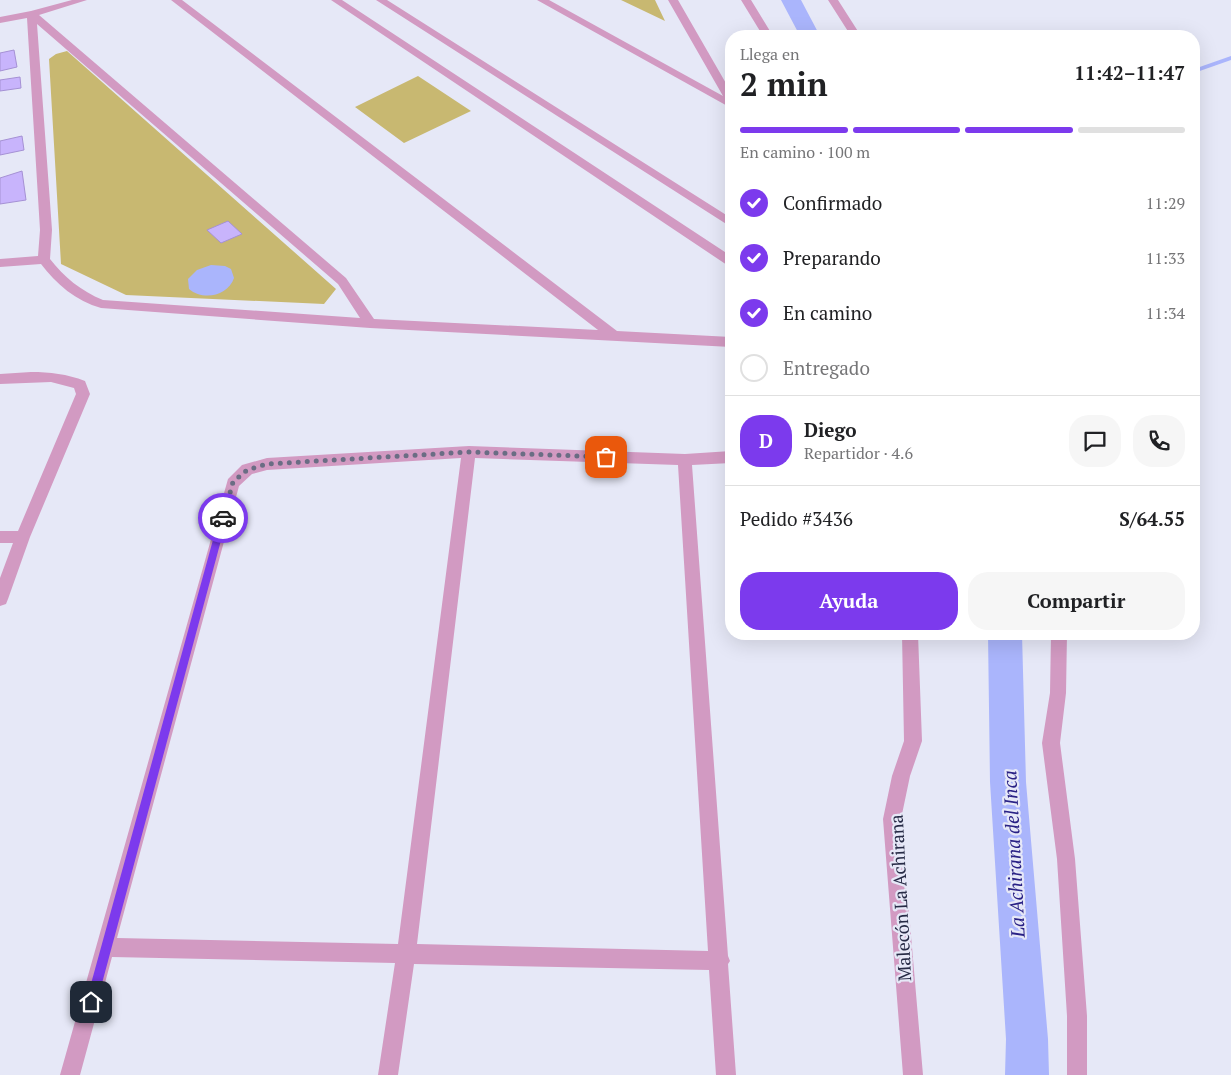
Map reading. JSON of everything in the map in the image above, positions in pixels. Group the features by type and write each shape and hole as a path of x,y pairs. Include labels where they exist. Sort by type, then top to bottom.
{"street":[{"path":"0,20 32,14 82,0"},
{"path":"176,0 613,335"},
{"path":"336,0 725,258"},
{"path":"381,0 725,219"},
{"path":"542,0 725,102"},
{"path":"673,0 725,90"},
{"path":"746,0 764,30"},
{"path":"833,0 852,30"},
{"path":"32,14 46,230 44,260 54,273 84,298 101,304 370,323 725,342"},
{"path":"32,14 342,281 370,323"},
{"path":"0,263 44,260"},
{"path":"0,379 56,377 70,380 80,385 83,394 23,537 0,599"},
{"path":"388,1075 406,954 469,452"},
{"path":"70,1075 107,947 233,482 247,470 267,464 469,452 685,460 725,457"},
{"path":"685,460 720,961 726,1075"},
{"path":"0,537 23,537"},
{"name":"Malecón La Achirana","path":"910,640 913,741 901,776 892,819 913,1075"},
{"path":"1060,640 1058,693 1051,743 1066,859 1077,1016 1077,1075"},
{"path":"107,947 720,961"}],"shaded area":[{"path":"621,0 655,0 665,21"},
{"path":"67,51 336,289 324,304 126,295 61,264 49,59 56,54"},
{"path":"418,76 471,111 404,143 355,107"}],"water":[{"path":"211,265 225,266 231,269 234,278 231,284 221,293 208,296 195,293 189,289 188,279 197,270"}],"building":[{"path":"14,50 17,67 0,71 0,53"},
{"path":"20,77 21,88 0,91 0,80"},
{"path":"22,136 24,150 0,155 0,141"},
{"path":"22,171 26,200 0,204 0,178"},
{"path":"228,221 242,234 221,243 207,230"}],"waterway":[{"name":"La Achirana del Inca","path":"791,0 807,30"},
{"path":"1200,69 1231,58"},
{"name":"La Achirana del Inca","path":"1005,640 1008,782 1027,1039 1027,1075"}],"way so far":[{"path":"223,518 233,482 247,470 267,464 469,452 606,457"}],"route":[{"path":"91,1002 223,518"}]}
